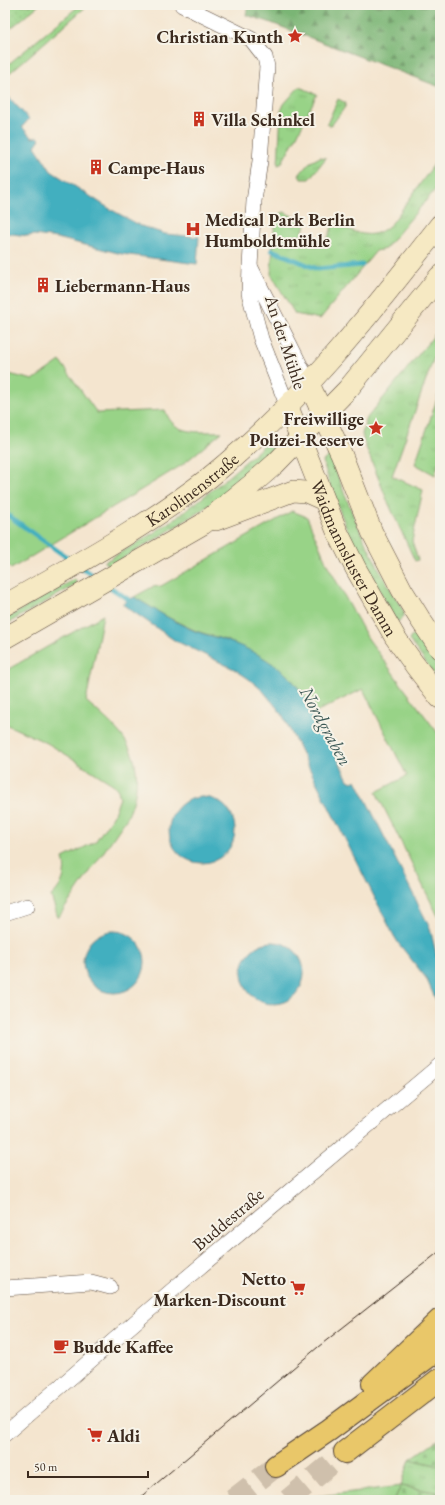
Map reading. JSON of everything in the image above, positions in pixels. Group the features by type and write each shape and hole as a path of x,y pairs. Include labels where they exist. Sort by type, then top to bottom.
{"highway":[{"path":"329,1430 386,1370 440,1320"},
{"path":"276,1466 329,1430 440,1348"},
{"path":"345,1452 440,1379"},
{"path":"379,1426 440,1393"}],"main road":[{"name":"Karolinenstraße","path":"5,605 61,574 156,516 190,492 234,456 288,407 309,384 388,292 440,225"},
{"name":"Karolinenstraße","path":"5,638 203,524 251,485 275,464 348,389 440,276"},
{"name":"Waidmannsluster Damm","path":"309,384 341,453 372,532 402,590 440,649"},
{"name":"Waidmannsluster Damm","path":"288,407 336,529 378,608 414,664 440,698"},
{"path":"203,524 294,491 310,493 324,500"}],"street":[{"name":"An der Mühle","path":"182,5 251,39 265,57 267,67 260,161 254,201 250,293 261,339 288,407"},
{"name":"An der Mühle","path":"250,266 270,308 296,355 309,384"},
{"path":"5,913 27,906"},
{"name":"Buddestraße","path":"5,1434 195,1271 440,1065"},
{"path":"5,1288 91,1282 110,1287"}],"green space":[{"path":"5,5 39,5 5,33"},
{"path":"80,5 88,5 5,77 5,67"},
{"path":"248,5 440,5 440,87 266,21 246,15"},
{"path":"299,87 317,94 297,136 281,164 278,165 281,111 284,104"},
{"path":"338,99 346,103 345,107 331,126 329,126 327,124"},
{"path":"440,156 440,184 385,249 376,251 320,319 295,314 271,274 275,217 284,212 306,223 299,240 315,246 317,242 325,245 332,227 335,224 358,233 372,234 379,232 393,222"},
{"path":"320,157 326,158 309,179 301,179 299,175 309,163"},
{"path":"436,333 440,339 392,476 423,490 412,541 418,560 415,561 387,500 362,434 367,418"},
{"path":"60,361 97,413 165,410 169,419 174,425 181,429 196,432 222,432 182,465 11,569 5,561 5,373 33,380"},
{"path":"440,390 440,458 435,475 415,464"},
{"path":"270,440 275,451 221,498 156,539 109,566 104,562 152,534 183,513"},
{"path":"330,455 348,504 364,539 404,612 404,616 399,621 396,621 349,534 330,486 323,461"},
{"path":"292,511 307,517 327,564 367,637 440,736 440,920 376,792 407,776 363,689 314,713 300,690 229,641 196,631 163,615 134,597 152,587 161,586"},
{"path":"75,579 77,584 5,625 5,619"},
{"path":"103,615 86,701 114,727 128,746 133,756 135,766 136,787 127,818 58,918 51,896 58,888 63,878 63,858 95,842 113,816 120,798 118,790 114,785 47,743 5,724 5,671"},
{"path":"415,635 421,638 440,665 440,682 409,640"},
{"path":"440,1438 440,1466 410,1459"},
{"path":"410,1459 440,1466 440,1493 401,1486"},
{"path":"401,1486 440,1493 440,1500 394,1500"},
{"path":"401,1486 394,1500 287,1500"}],"water":[{"path":"5,93 29,119 22,127 32,138 38,137 40,139 35,146 51,171 110,209 141,226 165,234 199,237 197,264 122,254 57,238 5,233"},
{"path":"134,597 187,627 243,647 259,655 274,664 287,675 305,697 321,725 348,780 352,782 356,780 430,928 440,970 440,1009 426,978 394,936 282,714 263,691 249,679 234,669 174,640 122,604"},
{"path":"202,797 214,800 225,807 232,818 235,830 232,842 225,853 214,860 202,863 190,860 179,853 172,842 169,830 172,818 179,807 190,800"},
{"path":"114,931 126,934 136,940 142,950 145,962 142,974 136,984 126,990 114,993 102,990 92,984 86,974 83,962 86,950 92,940 102,934"},
{"path":"273,942 285,944 295,951 302,961 304,973 302,985 295,995 285,1002 273,1004 261,1002 251,995 244,985 242,973 244,961 251,951 261,944"}],"waterway":[{"path":"272,250 317,269 362,265"},
{"name":"Nordgraben","path":"5,513 72,561"},
{"name":"Nordgraben","path":"82,568 99,579"},
{"name":"Nordgraben","path":"107,585 129,600"}],"tunnel":[{"path":"288,1500 345,1452"},
{"path":"233,1500 276,1466"}],"tram line":[{"path":"137,1500 318,1347 440,1251"}],"place":[{"name":"Christian Kunth","path":"295,36"},
{"name":"Villa Schinkel","path":"199,119"},
{"name":"Campe-Haus","path":"96,167"},
{"name":"Medical Park Berlin Humboldtmühle","path":"193,229"},
{"name":"Liebermann-Haus","path":"43,285"},
{"name":"Freiwillige Polizei-Reserve","path":"376,428"},
{"name":"Netto Marken-Discount","path":"298,1288"},
{"name":"Budde Kaffee","path":"61,1346"},
{"name":"Aldi","path":"95,1435"}]}
